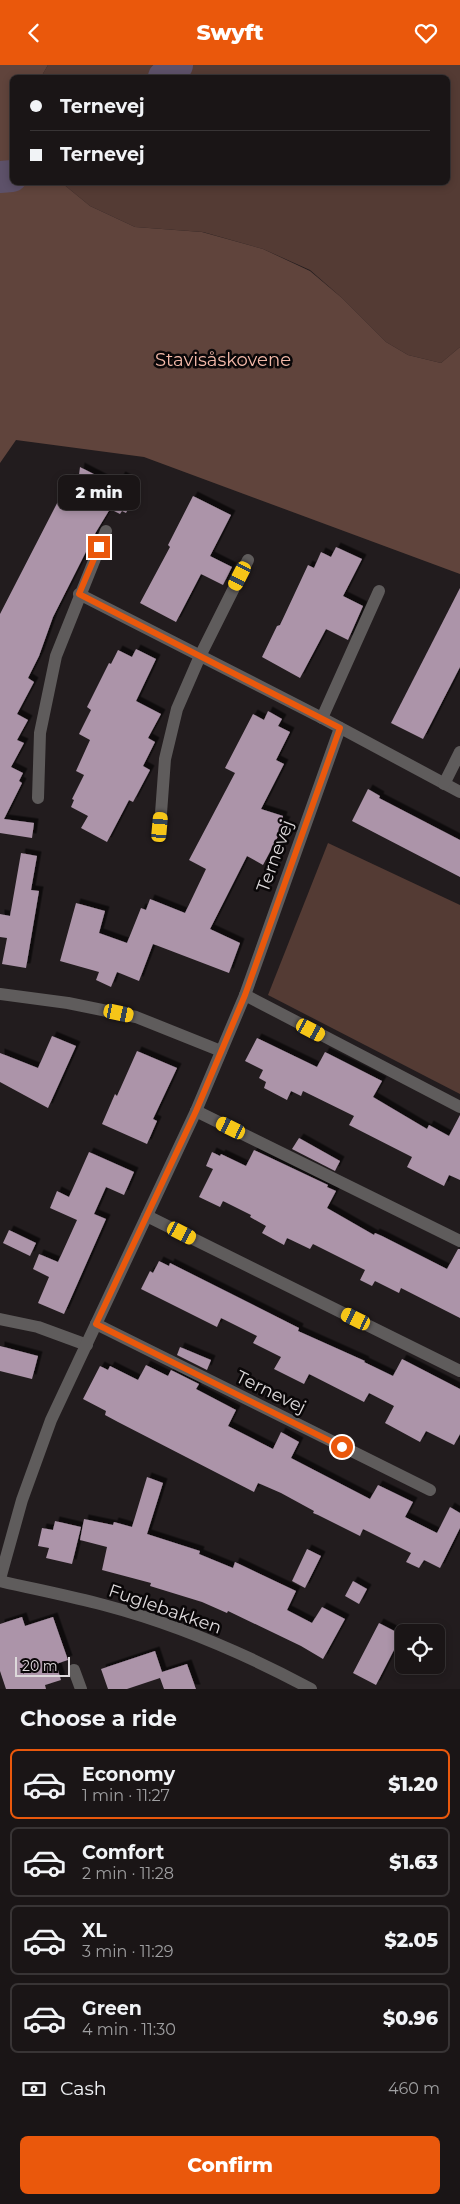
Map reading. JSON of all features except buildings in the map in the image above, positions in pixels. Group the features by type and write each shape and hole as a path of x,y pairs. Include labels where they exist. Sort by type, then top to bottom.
{"street":[{"path":"38,798 40,733 56,655 106,531"},
{"path":"160,827 165,759 177,709 200,655 248,560"},
{"path":"322,718 379,591"},
{"path":"79,594 322,718 460,792"},
{"name":"Ternevej","path":"0,1580 22,1500 51,1419 196,1111 245,995 340,728"},
{"path":"444,784 460,752"},
{"path":"0,994 68,1003 136,1017 221,1051"},
{"path":"245,995 460,1107"},
{"path":"196,1111 460,1241"},
{"path":"147,1216 460,1371"},
{"path":"0,1319 38,1327 87,1345"},
{"name":"Ternevej","path":"96,1324 430,1490"},
{"name":"Fuglebakken","path":"0,1580 104,1605 185,1631 278,1671 311,1689"},
{"path":"74,1670 80,1689"}],"shaded area":[{"path":"48,65 460,65 460,347 441,363 408,355 386,342 342,298 310,270 263,249 203,232 135,227 90,206 64,185 450,185 450,75 42,75"},
{"path":"328,843 460,905 460,1094 268,995"}],"green space":[{"name":"Stavisåskovene","path":"0,65 48,65 42,75 10,75 10,185 64,185 90,206 135,227 202,232 263,249 310,271 342,298 386,342 408,355 441,363 460,347 460,574 144,457 16,440 0,463"}],"waterway":[{"path":"166,75 177,65"},
{"path":"0,177 10,176"}],"route":[{"path":"99,547 79,594 340,728 245,995 196,1111 96,1324 342,1447"}]}
